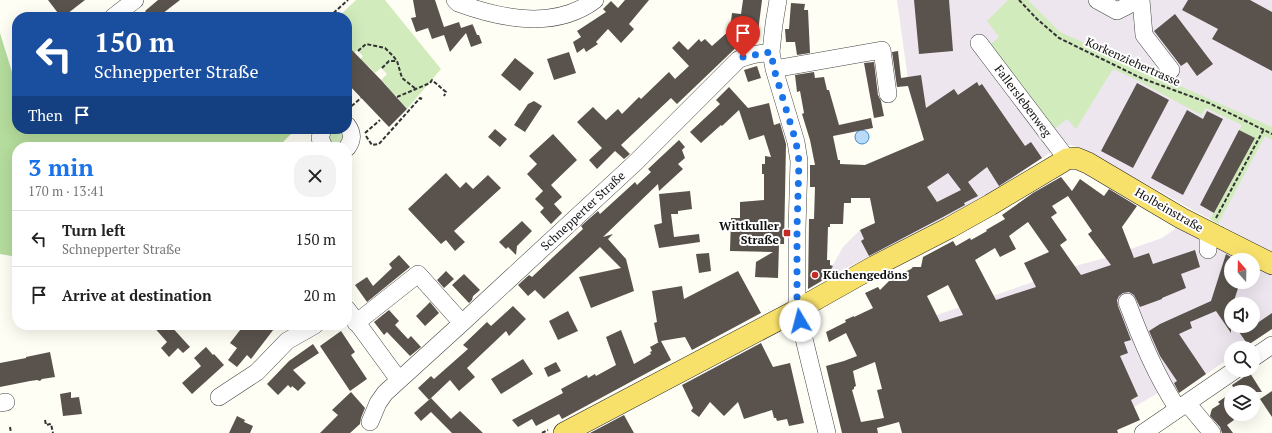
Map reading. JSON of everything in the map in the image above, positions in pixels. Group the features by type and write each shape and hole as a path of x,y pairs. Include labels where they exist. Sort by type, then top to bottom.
{"main road":[{"name":"Holbeinstraße","path":"1067,159 1076,158 1088,163 1181,218 1208,242 1272,264"},
{"path":"564,433 797,310 875,266 949,228 1067,159"}],"street":[{"path":"119,12 135,0"},
{"path":"457,2 498,16 532,20 559,17 595,0"},
{"path":"778,0 771,52 774,69 796,142 799,161 797,310 827,433"},
{"path":"1097,0 1117,11 1136,0"},
{"path":"1141,0 1144,35 1171,70"},
{"name":"Fallerslebenweg","path":"979,42 1067,159"},
{"path":"774,69 882,50 888,94"},
{"name":"Schnepperter Straße","path":"370,422 378,403 385,393 644,154 738,60 749,55 771,52"},
{"path":"399,380 352,316 418,274 462,323"},
{"path":"1127,302 1139,335 1165,389 1212,433"},
{"path":"219,397 257,372 287,340 306,330"},
{"path":"1260,353 1272,344"},
{"path":"1143,433 1225,377"}],"path":[{"path":"336,12 348,0"},
{"name":"Korkenziehertrasse","path":"1019,0 1037,19 1059,38 1141,78 1209,103 1272,134"},
{"path":"358,51 366,44 385,48 397,61 402,78 416,89"},
{"path":"382,68 389,61 397,61"},
{"path":"397,97 430,83 432,80 446,92 444,96"},
{"path":"352,106 361,98"},
{"path":"380,120 365,133 372,145 379,144 420,98 422,99"},
{"path":"1208,242 1264,129"},
{"path":"45,420 46,425 51,424 53,433"},
{"path":"10,427 11,433"}],"shaded area":[{"path":"897,0 1272,0 1272,252 1189,208 1082,148 1066,145 1061,146 1042,158 1000,187 946,217 825,279 843,247 860,230 875,223 864,166 924,140 910,94"},
{"path":"1179,226 1231,253 1224,253 1224,289 1260,289 1260,269 1272,275 1272,329 1254,341 1224,341 1224,362 1176,395 1170,386 1134,407 1140,420 1117,430 1118,433 902,433 928,318 1075,266 1105,258 1162,238"}],"green space":[{"path":"356,0 385,0 441,69 407,109 398,100 399,98 387,88 388,87 381,80 387,74 381,68 375,73 368,66 365,70 358,62 363,56 357,50 352,56 352,12 343,12"},
{"path":"1008,0 1028,0 1060,32 1272,127 1272,140 1265,136 1218,224 1210,219 1255,138 1239,130 1242,125 1206,108 1201,115 1137,80 1113,69 1076,129 1067,119 1052,131 989,46 999,37 987,21"},
{"path":"0,33 12,72 12,134 291,134 283,142 12,142 12,256 0,254"},
{"path":"329,134 344,134 341,142 329,142"}],"water":[{"path":"862,130 867,132 869,137 867,142 862,144 857,142 855,137 857,132"}],"building":[{"path":"48,0 85,0 69,12 57,12"},
{"path":"158,0 180,0 164,12 145,11"},
{"path":"413,0 435,0 444,27 459,22 461,28 473,24 472,26 473,25 477,35 479,35 482,43 471,47 466,33 450,52 444,35 432,39 428,28 416,32 411,18 416,17"},
{"path":"625,0 649,0 629,24 634,29 621,43 608,29 596,42 598,44 586,52 584,48 577,53 573,42 581,37 577,31 606,12 603,9 611,1 618,8"},
{"path":"743,0 762,0 757,40 745,39 677,104 671,98 621,145 630,154 624,159 615,151 597,169 589,160 602,148 577,122 593,107 606,120 618,109 622,114 639,97 641,99 669,72 675,79 689,66 672,48 679,41 688,50 699,39 701,42 705,39 712,46 730,30 732,13 741,14"},
{"path":"914,0 949,0 953,51 919,54"},
{"path":"1188,0 1250,0 1272,12 1272,71 1212,39 1218,29 1182,10"},
{"path":"791,3 805,4 804,10 808,10 810,53 797,55 795,42 786,42 785,29 789,29"},
{"path":"1175,14 1213,64 1197,76 1187,62 1181,66 1154,31"},
{"path":"352,50 407,109 389,127 352,88"},
{"path":"898,51 901,78 921,75 926,108 954,89 958,95 977,82 979,86 982,84 1025,146 1031,142 1042,158 999,186 987,167 968,182 978,196 964,203 965,205 869,256 861,241 864,239 860,230 875,223 870,198 851,198 851,203 844,203 843,224 830,224 830,227 828,227 827,260 830,260 830,265 833,266 825,279 808,289 809,219 814,219 815,187 810,187 810,165 815,165 810,140 802,114 804,113 800,91 797,92 795,75 814,72 815,78 824,77 839,125 871,118 873,128 833,136 840,164 865,165 924,140 908,86 897,87 892,52","holes":["948,173 961,190 937,202 927,187"]},
{"path":"569,52 576,73 554,80 547,59"},
{"path":"515,58 534,73 520,91 501,75"},
{"path":"874,62 878,95 881,101 884,116 874,118 864,63"},
{"path":"757,66 761,78 748,82 744,70"},
{"path":"1137,83 1169,100 1133,168 1101,151"},
{"path":"729,87 748,108 769,103 774,125 780,123 786,144 784,244 779,244 778,278 755,277 756,262 773,252 730,251 731,218 740,218 740,202 764,200 764,174 762,174 762,164 765,164 765,156 771,157 764,135 749,140 739,110 701,143 690,132 720,104 716,100"},
{"path":"534,101 542,106 525,132 514,125 528,104"},
{"path":"1187,110 1203,119 1207,111 1223,119 1183,195 1151,178"},
{"path":"495,129 507,139 500,147 488,137"},
{"path":"1239,130 1255,138 1214,213 1200,205"},
{"path":"553,134 577,160 551,185 562,197 554,204 562,213 551,224 540,212 544,208 535,199 543,191 527,174 537,164 529,156"},
{"path":"679,140 685,147 682,150 685,158 678,164 683,169 659,191 658,184 603,237 613,234 608,239 626,259 634,291 591,308 579,277 621,268 600,247 544,299 535,290 528,296 518,285 529,275 532,277 583,229 581,226 598,211 600,214 635,182 637,185 651,172 648,169"},
{"path":"446,173 460,188 466,182 473,189 488,175 501,188 454,231 465,242 455,251 446,240 441,244 408,209"},
{"path":"1061,177 1072,191 1080,179 1104,196 1109,189 1137,206 1122,227 1134,258 1149,253 1153,264 1195,250 1200,267 1181,274 1186,288 1140,307 1134,295 1129,292 1123,293 1117,300 1131,340 1124,342 1128,353 1120,356 1138,396 1131,400 1140,420 1117,430 1118,433 902,433 899,422 877,428 878,433 842,433 826,366 857,356 846,333 829,342 826,332 846,322 845,320 873,308 865,293 878,287 880,290 892,278 913,267 921,267 923,257 953,241 956,246 987,231 986,230 1005,219 1002,215 1033,193","holes":["1068,196 1092,231 1088,234 1111,265 1081,275 1060,245 1067,240 1051,217 1057,213 1052,206","1028,222 1049,252 1024,263 1036,287 996,300 975,260 995,248 1000,257 1016,249 1009,236","948,285 963,315 940,322 927,296","875,362 882,389 877,390 884,418 861,422 852,390 856,386 853,371"]},
{"path":"690,191 692,209 678,211 678,214 671,214 674,237 699,234 700,242 659,248 654,225 662,223 659,194"},
{"path":"522,221 532,231 517,246 516,255 508,247 506,249 499,242"},
{"path":"709,253 711,271 699,273 696,254"},
{"path":"399,255 410,267 367,302 355,285 367,277 373,286 392,268 389,264"},
{"path":"1224,260 1224,289 1238,289 1235,297 1224,297 1224,323 1216,311 1190,322 1192,328 1179,334 1206,374 1179,393 1174,383 1177,381 1160,356 1149,331 1160,324 1211,301"},
{"path":"446,271 454,279 444,288 437,280"},
{"path":"738,271 761,313 692,350 685,337 661,341 671,360 562,419 559,414 536,426 532,419 518,427 512,420 563,393 561,389 587,375 588,378 595,374 596,376 616,365 606,337 621,330 634,364 651,354 650,352 652,351 650,347 659,342 654,323 657,322 652,291 682,286 684,299"},
{"path":"464,274 480,290 473,296 469,303 452,285"},
{"path":"430,302 439,313 425,326 416,316"},
{"path":"513,306 526,319 509,336 506,331 467,368 475,377 459,391 450,380 429,400 418,388 431,376 434,379 468,349 463,345 487,322 491,326"},
{"path":"389,310 399,321 395,325 408,339 411,336 421,347 410,356 387,332 384,335 374,322"},
{"path":"568,311 578,331 558,340 549,321"},
{"path":"1272,313 1272,329 1254,341 1245,341 1240,333 1260,333 1260,321"},
{"path":"156,330 175,330 190,347 183,353 178,348 169,357 161,348 167,342"},
{"path":"240,330 273,330 251,359 247,355 237,367 228,360 237,348 230,343"},
{"path":"341,331 355,352 351,355 367,379 350,391 320,346"},
{"path":"761,343 773,367 790,363 804,423 789,426 787,419 777,421 776,418 774,418 772,410 744,419 738,402 724,416 710,402 699,417 691,411 693,408 682,385"},
{"path":"313,344 319,353 293,370 306,383 298,391 292,386 291,388 288,385 278,395 267,384 289,361"},
{"path":"206,347 224,365 192,394 182,383 201,366 194,358"},
{"path":"50,352 55,377 42,379 40,381 30,381 0,387 0,363"},
{"path":"523,359 533,374 501,394 491,379"},
{"path":"556,362 561,371 548,377 544,368"},
{"path":"1244,377 1253,377 1258,385 1232,385"},
{"path":"1272,391 1272,417 1260,399"},
{"path":"71,392 71,398 79,397 82,414 63,416 60,394"},
{"path":"351,392 365,408 360,424 350,433 320,433 338,415 332,410"},
{"path":"431,398 451,419 460,411 483,433 452,433 431,412 421,421 414,413"},
{"path":"1224,398 1224,421 1233,421 1227,425 1233,433 1222,433 1220,427 1210,416 1212,409 1220,404 1218,402"},
{"path":"624,415 634,433 590,433"},
{"path":"237,416 245,420 244,422 253,426 250,433 229,433"}],"place":[{"name":"Wittkuller Straße","path":"787,233"},
{"name":"Küchengedöns","path":"815,275"}],"route":[{"path":"743,57 771,52 774,69 796,142 799,161 797,310 800,321"}]}
